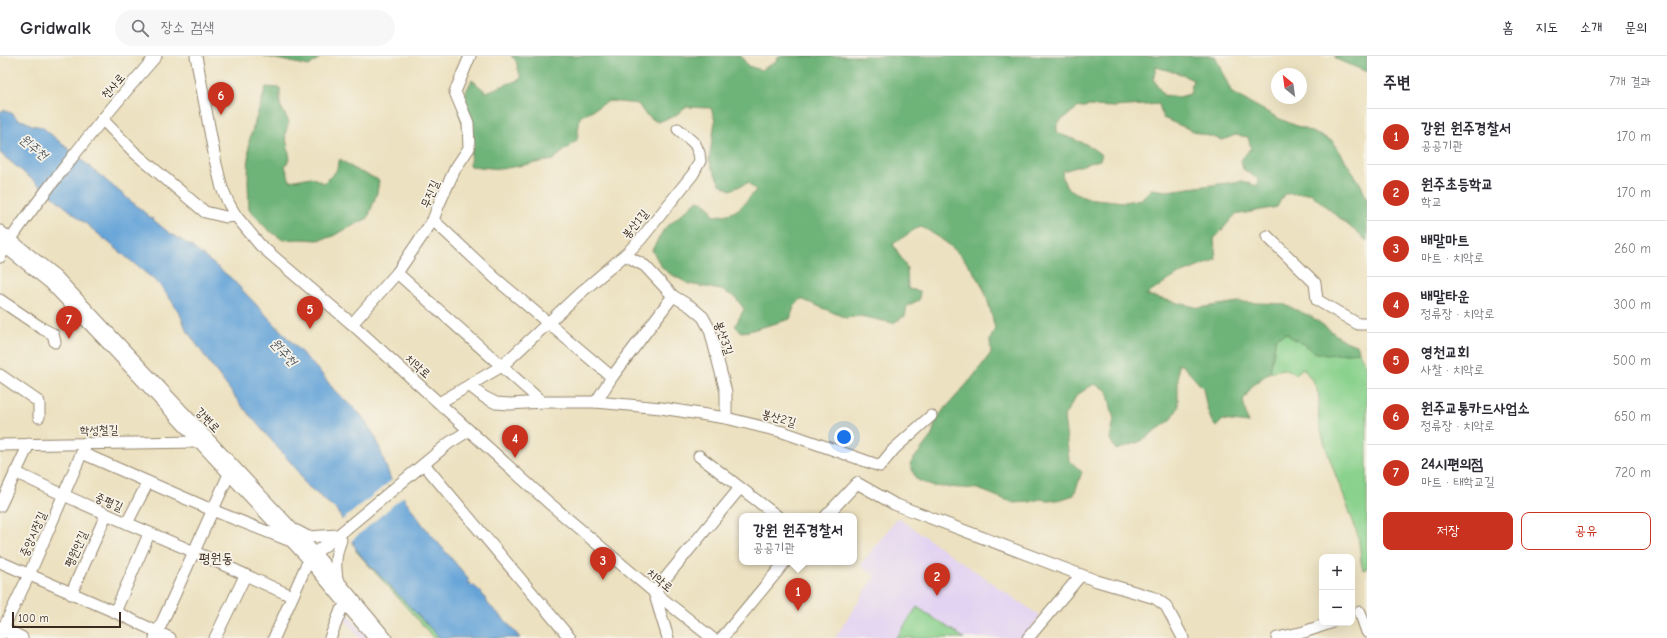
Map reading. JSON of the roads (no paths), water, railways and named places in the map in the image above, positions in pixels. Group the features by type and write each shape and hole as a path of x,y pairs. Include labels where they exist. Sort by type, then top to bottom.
{"main road":[{"path":"1,631 22,638"}],"street":[{"name":"천사로","path":"6,243 90,133 156,56"},
{"name":"치악로","path":"196,56 216,164 222,188 236,216 260,245 352,324 549,503 654,592 712,638"},
{"name":"무진길","path":"352,324 397,273 434,220 442,197 456,169 469,148 468,124 455,92 470,56"},
{"path":"102,119 135,153 206,212 226,217 236,216"},
{"name":"봉산1길","path":"439,403 502,366 579,294 625,255 641,239 693,174 700,161 696,144 678,129"},
{"path":"434,220 495,278 550,322 612,377"},
{"name":"강변로","path":"0,231 6,243 50,283 291,541 337,580 386,638"},
{"path":"1267,236 1315,283 1317,300 1358,324 1367,324"},
{"name":"강변로","path":"6,243 56,276 293,529 313,559 374,638"},
{"name":"봉산3길","path":"625,255 645,266 673,296 690,306 703,317 710,330 726,392 726,418"},
{"path":"397,273 542,402"},
{"path":"596,402 612,377 673,296"},
{"path":"0,300 43,329 54,334 55,342"},
{"path":"0,375 39,402 39,417"},
{"name":"봉산2길","path":"470,386 484,398 496,403 596,402 661,408 726,418 783,432 880,466 894,449 931,416"},
{"path":"274,638 306,566 426,466 449,443 468,431"},
{"name":"학성철길","path":"0,445 29,444 84,448 199,442"},
{"path":"0,506 15,472 19,469 29,444"},
{"path":"84,448 148,482 212,510 291,541"},
{"name":"중앙시장길","path":"1,631 29,575 84,448"},
{"path":"699,456 773,513"},
{"path":"426,466 570,638"},
{"name":"중평길","path":"15,472 106,515 292,596"},
{"path":"156,635 229,474"},
{"path":"127,523 148,482"},
{"path":"829,513 857,483 894,504 1082,575 1155,598 1166,606 1183,638"},
{"path":"668,638 654,592 740,488"},
{"name":"평원안길","path":"71,594 106,515"},
{"path":"293,529 308,537 334,542"},
{"path":"115,612 149,534"},
{"path":"334,542 337,580"},
{"path":"0,562 115,612 156,635 170,638"},
{"path":"722,638 783,565"},
{"path":"1028,638 1082,575"},
{"path":"215,638 246,576"},
{"path":"330,638 341,610"},
{"path":"1360,613 1367,632"},
{"path":"1277,638 1304,632 1321,626"}],"water":[{"name":"원주천","path":"4,110 13,114 17,119 42,127 168,232 191,246 231,278 320,372 335,391 361,415 376,438 391,480 423,525 468,578 468,583 471,583 470,585 474,586 481,592 489,605 506,621 520,638 440,638 363,558 356,549 338,511 305,484 297,470 241,405 186,329 180,314 159,284 0,153 0,112"}],"place":[{"name":"원주교통카드사업소","path":"221,115"},
{"name":"영천교회","path":"310,329"},
{"name":"24시편의점","path":"69,339"},
{"name":"배말타운","path":"515,458"},
{"name":"배말마트","path":"603,580"},
{"name":"원주초등학교","path":"937,596"},
{"name":"강원 원주경찰서","path":"798,611"}],"district":[{"name":"평원동","path":"216,558"}]}
